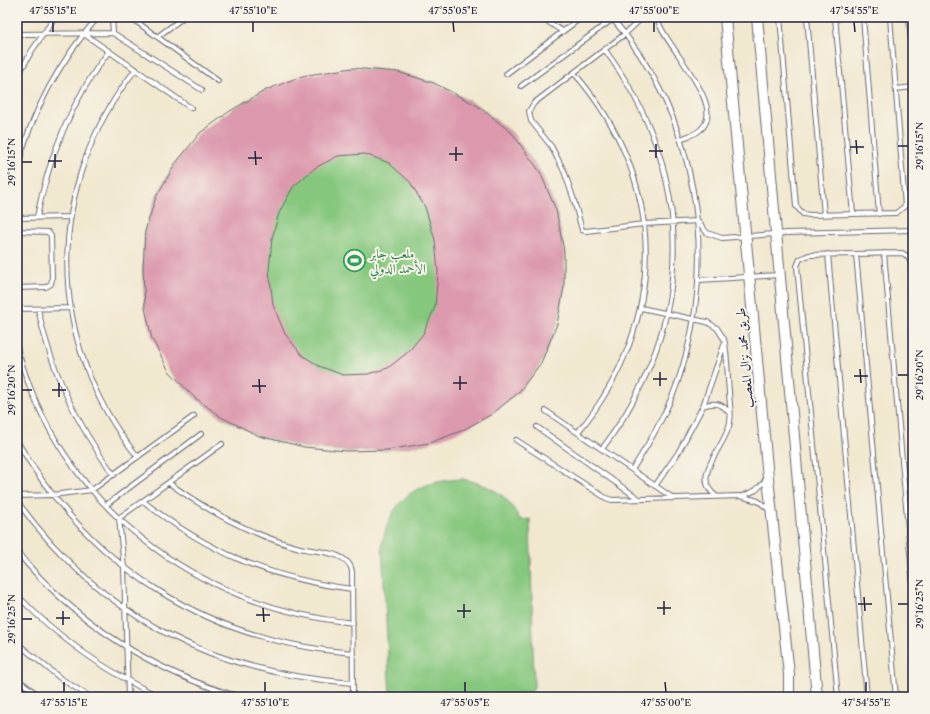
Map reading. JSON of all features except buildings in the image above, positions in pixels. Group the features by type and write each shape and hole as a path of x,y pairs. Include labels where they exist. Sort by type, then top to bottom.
{"street":[{"name":"طريق محمد نزال المعصب","path":"725,17 788,674 788,697"},
{"path":"757,17 816,697"}],"lane":[{"path":"17,78 42,34 55,17"},
{"path":"17,169 29,131 43,98 60,67 84,33 98,17"},
{"path":"112,17 113,33"},
{"path":"157,37 184,17"},
{"path":"541,17 562,32"},
{"path":"506,74 582,17"},
{"path":"643,17 605,50 534,103 530,108 529,114 531,121 551,146 564,171 573,197 580,228 586,231 644,224 698,221"},
{"path":"657,17 662,30 687,67 707,108 708,118 704,127 696,134 680,138"},
{"path":"780,17 796,206 803,214 824,215 900,212 906,202 890,17"},
{"path":"807,17 824,215"},
{"path":"835,17 852,214"},
{"path":"862,17 879,214"},
{"path":"909,17 913,67"},
{"path":"134,18 157,37 218,81"},
{"path":"521,86 612,18 648,67 666,102 689,165 698,221 699,280 695,319 688,351 668,407 650,442 632,470"},
{"path":"84,33 191,108"},
{"path":"17,34 113,33 202,90"},
{"path":"602,449 617,429 643,385 659,344 667,313 673,267 673,222 667,180 655,140 632,90 605,50"},
{"path":"37,217 46,175 59,137 76,101 109,51"},
{"path":"136,69 112,102 94,137 80,175 70,217 67,254 70,308 79,346 92,384 114,425 138,457"},
{"path":"574,73 600,106 623,147 635,181 644,224 645,271 640,308 632,340 622,365 602,400 578,432"},
{"path":"896,88 913,88"},
{"path":"17,218 70,217"},
{"path":"698,221 707,233 717,237 913,230"},
{"path":"17,231 48,232 52,236 51,284 46,287 17,288"},
{"path":"884,253 913,587"},
{"path":"838,697 835,680 797,266 800,259 805,256 828,254 902,253 908,256 911,262 913,285"},
{"path":"828,254 867,697"},
{"path":"856,254 896,697"},
{"path":"699,280 779,275"},
{"path":"17,309 70,308"},
{"path":"640,308 695,319 716,328 722,335 725,343 731,415 728,429 706,473 706,484 717,497"},
{"path":"38,309 51,360 64,394 90,442 114,475"},
{"path":"655,486 678,453 703,406 725,343"},
{"path":"17,347 25,374 43,415 65,454 92,490 119,518 149,544 182,567 236,595 293,614 353,623"},
{"path":"703,406 708,404 719,404 731,415"},
{"path":"546,410 674,498"},
{"path":"17,496 52,495 92,490 194,416"},
{"path":"536,427 640,499"},
{"path":"106,505 201,434"},
{"path":"516,440 606,498 612,500 740,496 758,501 772,512"},
{"path":"17,441 52,495 87,535 124,568 148,585 182,606 237,630 294,646 353,653"},
{"path":"119,518 222,444"},
{"path":"740,496 756,490 768,478"},
{"path":"169,483 205,507 250,531 286,544 345,559 352,568 353,697"},
{"path":"17,501 33,522 70,563 100,590 125,609 161,630 217,657 284,675 353,683"},
{"path":"143,501 189,534 241,561 303,581 352,589"},
{"path":"119,518 124,568 128,697"},
{"path":"17,552 64,601 97,628 126,647 183,677 240,697"},
{"path":"17,595 63,637 127,680 160,697"},
{"path":"17,643 60,678 90,697"},
{"path":"17,679 41,697"}],"green space":[{"name":"ملعب جابر الأحمد الدولي","path":"352,68 398,72 434,83 478,106 512,133 540,172 556,210 564,251 564,287 557,324 541,363 518,393 429,443 387,450 346,451 304,447 259,436 221,417 194,397 169,371 145,308 143,269 145,231 156,197 175,164 200,133 230,111 266,90"},
{"path":"463,479 490,488 497,492 510,503 520,520 530,519 534,687 529,697 390,697 382,545 386,528 399,504 420,488 432,483"}],"place":[{"name":"ملعب جابر الأحمد الدولي","path":"354,260"}]}
